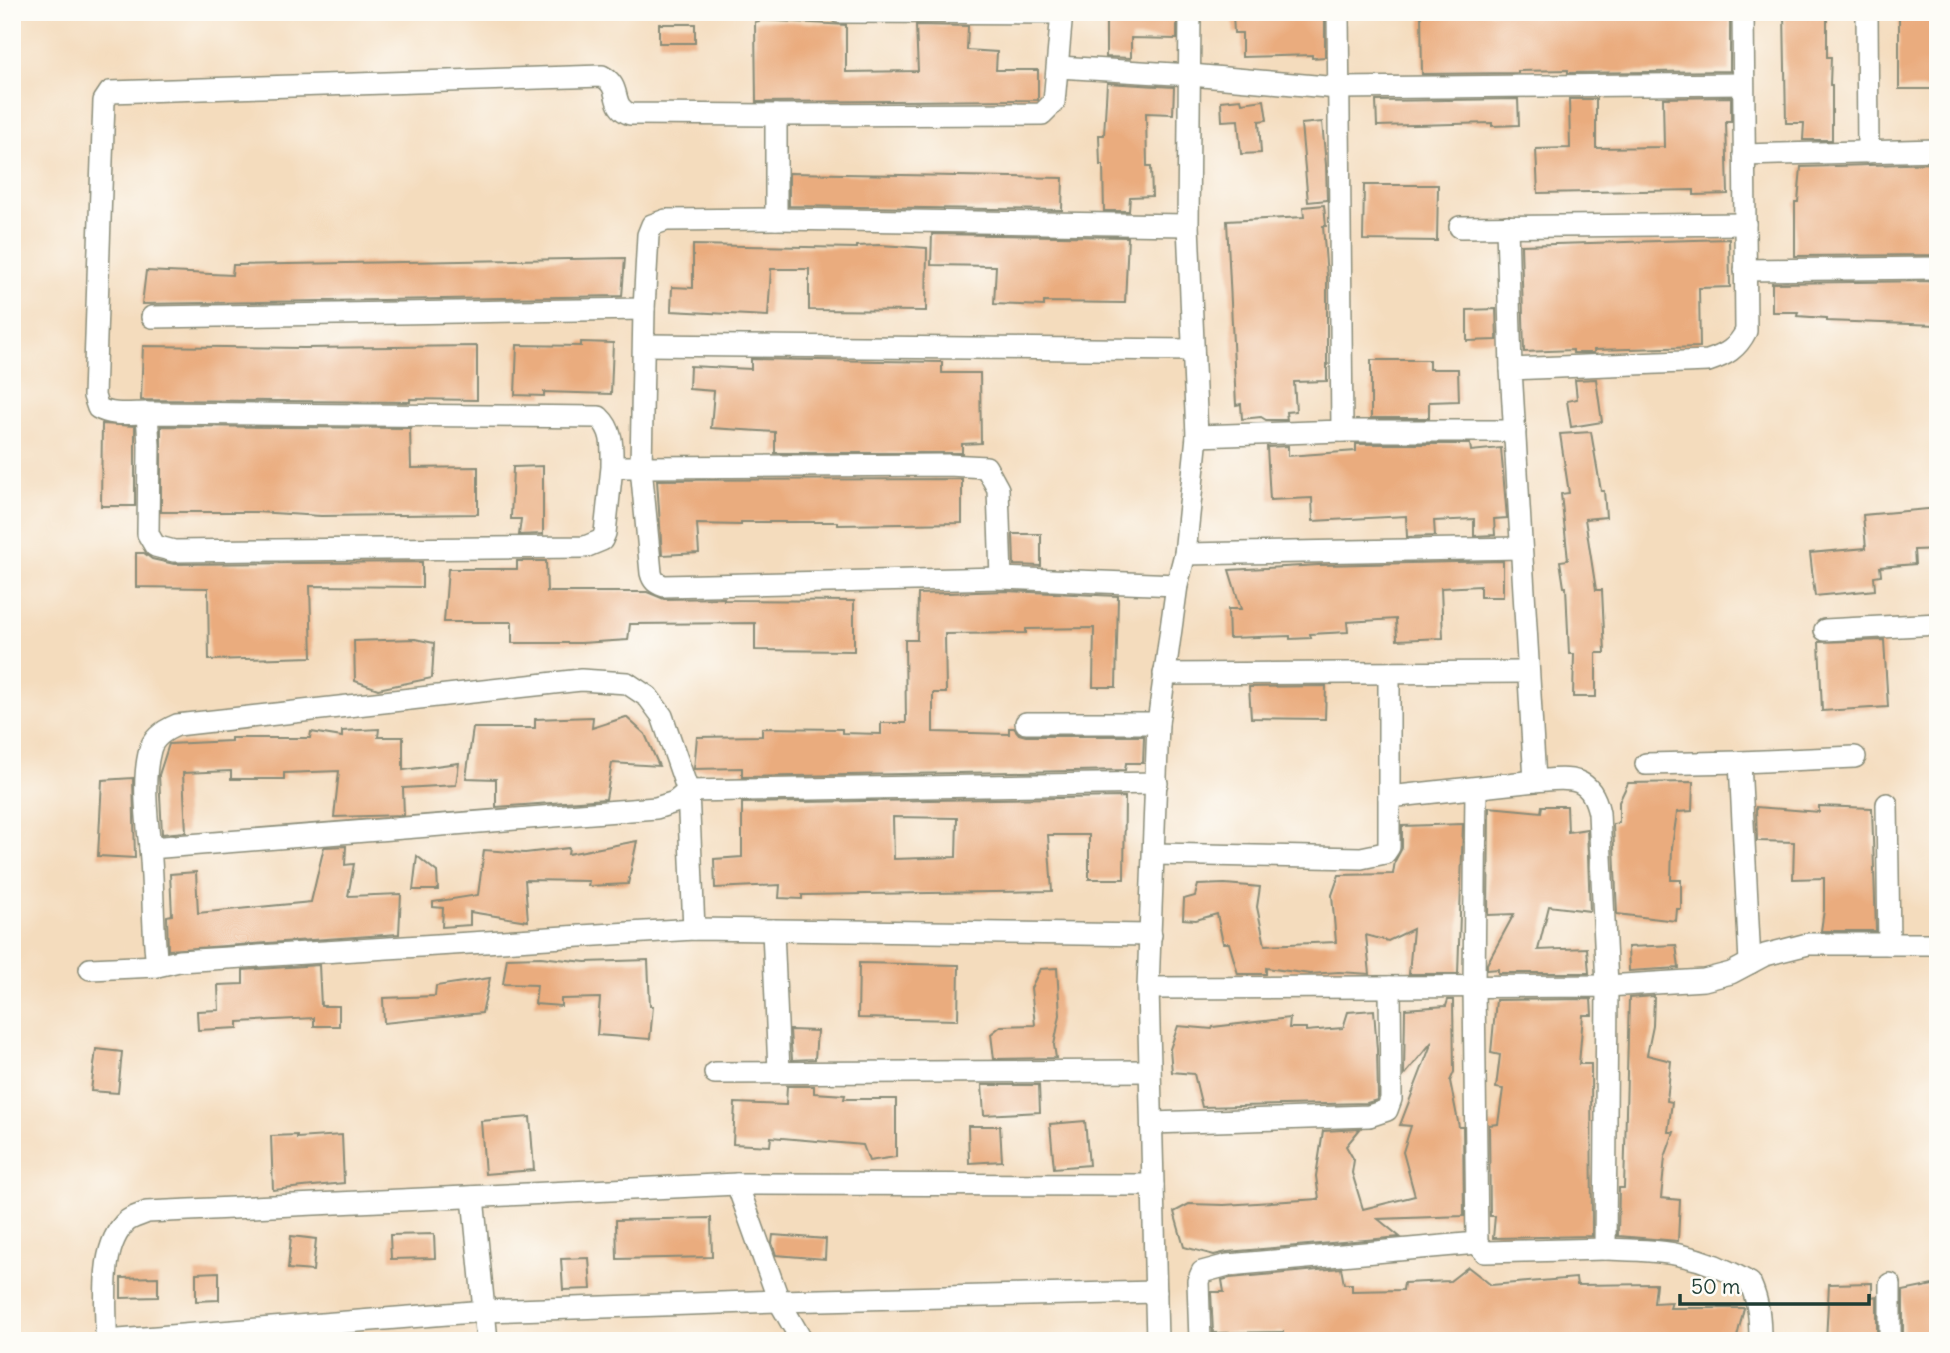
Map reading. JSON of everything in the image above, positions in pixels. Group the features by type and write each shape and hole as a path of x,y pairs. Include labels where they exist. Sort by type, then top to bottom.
{"street":[{"path":"147,413 148,534 155,546 174,551 585,547 602,540 612,467 611,436 606,424 599,417 147,413 110,413 98,408 94,396 104,101 110,92 602,76 611,81 617,104 622,111 630,114 1042,114 1054,102 1062,13 839,12"},
{"path":"1157,1341 1148,988 1158,723 1177,585 1185,554 1197,436 1188,225 1190,12"},
{"path":"1338,12 1342,431"},
{"path":"1511,369 1708,361 1727,354 1740,342 1746,331 1743,12"},
{"path":"1867,12 1868,152"},
{"path":"1058,67 1338,88 1743,85"},
{"path":"776,115 776,219"},
{"path":"1744,155 1938,150"},
{"path":"1177,585 1001,578 664,586 653,580 651,573 641,467 644,309 648,235 652,225 666,220 1188,225"},
{"path":"1460,227 1745,224"},
{"path":"1507,226 1511,369 1535,781"},
{"path":"1745,270 1938,268"},
{"path":"152,317 644,309"},
{"path":"644,345 1193,350"},
{"path":"1197,436 1342,431 1515,431"},
{"path":"612,467 986,467 998,489 1001,578"},
{"path":"1185,554 1521,548"},
{"path":"1825,630 1938,624"},
{"path":"1164,674 1528,672"},
{"path":"1155,854 1361,858 1385,853 1389,847 1389,673"},
{"path":"157,965 153,939 154,888 145,802 150,748 164,730 177,725 314,708 581,680 627,683 648,697 662,716 688,790 694,929"},
{"path":"1026,723 1158,723"},
{"path":"1646,764 1855,757"},
{"path":"1740,762 1750,963"},
{"path":"1389,797 1556,779 1581,781 1595,796 1599,813 1608,986 1605,1249"},
{"path":"150,848 656,808 675,802 688,790 1157,783"},
{"path":"1476,788 1477,1243 1485,1252 1605,1249 1669,1251 1706,1261 1751,1283 1760,1314 1759,1341"},
{"path":"1887,804 1889,944"},
{"path":"90,969 179,961 694,929 1151,935"},
{"path":"773,930 779,1071"},
{"path":"1148,988 1608,986 1703,980 1731,973 1765,955 1808,943 1938,944"},
{"path":"1152,1123 1369,1116 1387,1110 1391,1099 1390,987"},
{"path":"715,1073 1150,1071"},
{"path":"1153,1185 737,1184 147,1212 128,1220 110,1246 107,1259 106,1340 485,1311 1156,1292"},
{"path":"737,1184 779,1301 802,1341"},
{"path":"473,1197 487,1341"},
{"path":"1199,1341 1198,1281 1202,1272 1227,1265 1477,1243"},
{"path":"1890,1284 1890,1341"}],"building":[{"path":"1106,12 1177,12 1177,39 1131,38 1131,58 1106,57"},
{"path":"1325,12 1325,57 1242,57 1242,33 1234,33 1233,14"},
{"path":"1421,12 1730,12 1730,71 1568,73 1568,70 1422,74"},
{"path":"1784,12 1827,12 1827,57 1831,57 1832,140 1803,140 1804,123 1786,123"},
{"path":"1899,12 1938,12 1938,89 1899,89"},
{"path":"762,20 846,25 846,72 918,71 916,25 968,26 967,50 997,52 996,70 1038,70 1038,100 756,102 755,22"},
{"path":"659,24 695,24 695,43 659,43"},
{"path":"1107,83 1174,87 1173,114 1146,113 1147,167 1151,167 1152,196 1130,197 1129,211 1104,211 1099,135 1104,135"},
{"path":"1731,97 1731,121 1726,121 1728,194 1694,195 1694,190 1538,193 1536,149 1570,148 1569,99 1596,99 1596,148 1664,147 1663,98"},
{"path":"1241,99 1242,103 1264,100 1267,120 1259,121 1261,153 1241,154 1238,120 1222,121 1221,101"},
{"path":"1518,99 1519,125 1492,126 1492,123 1377,126 1376,101"},
{"path":"1322,122 1327,200 1308,202 1301,124"},
{"path":"1938,163 1938,255 1795,256 1795,202 1798,202 1801,167"},
{"path":"789,173 1063,178 1062,210 789,206"},
{"path":"1364,185 1438,185 1437,241 1363,240"},
{"path":"1324,205 1327,381 1294,382 1296,411 1286,412 1287,420 1266,420 1261,417 1242,419 1241,404 1236,405 1227,221 1304,217 1303,207"},
{"path":"932,234 1128,237 1125,303 1044,302 1044,306 994,304 996,266 931,265"},
{"path":"1729,239 1730,287 1699,288 1700,347 1594,350 1594,353 1573,353 1573,350 1524,352 1521,245"},
{"path":"693,245 857,248 880,245 927,248 926,311 809,310 809,269 771,269 768,316 671,311 672,287 693,288"},
{"path":"625,258 622,296 142,304 146,271 232,275 233,265"},
{"path":"1938,281 1938,325 1826,321 1826,318 1797,316 1798,312 1772,312 1772,283"},
{"path":"1496,309 1497,340 1467,341 1467,310"},
{"path":"581,342 613,343 611,394 544,392 544,396 515,395 517,345 581,346"},
{"path":"143,346 477,346 477,400 141,400"},
{"path":"751,359 942,362 942,373 980,373 981,443 962,444 962,453 775,453 775,432 711,428 714,391 689,389 690,366 751,369"},
{"path":"1371,360 1429,360 1429,369 1458,369 1459,401 1429,402 1429,418 1371,418"},
{"path":"1596,379 1602,422 1571,427 1567,401 1577,399 1575,380"},
{"path":"102,424 135,426 135,506 101,506"},
{"path":"161,426 410,428 411,468 478,467 478,514 321,516 256,512 161,512"},
{"path":"1591,432 1601,491 1604,491 1606,517 1585,519 1596,590 1602,590 1605,653 1596,653 1596,697 1573,697 1574,654 1569,654 1566,587 1560,561 1568,560 1561,494 1569,493 1560,434"},
{"path":"1356,444 1470,444 1471,451 1501,448 1507,518 1494,519 1495,535 1474,536 1474,519 1434,521 1435,536 1407,537 1406,516 1313,521 1312,498 1270,500 1267,447 1288,446 1288,456 1356,451"},
{"path":"543,466 543,534 519,535 521,519 511,519 513,467"},
{"path":"962,479 962,523 697,524 699,553 662,555 657,480"},
{"path":"1938,508 1938,549 1914,550 1915,564 1880,567 1881,575 1874,576 1875,590 1815,596 1810,553 1866,548 1863,515"},
{"path":"1013,534 1041,534 1041,566 1014,565"},
{"path":"136,553 144,553 152,559 174,564 422,562 422,587 310,586 312,657 209,660 208,588 136,587"},
{"path":"517,561 546,561 547,592 647,592 664,599 854,601 854,651 755,650 755,623 630,624 628,640 512,643 512,622 444,622 448,569 517,569"},
{"path":"1503,561 1503,597 1480,597 1480,586 1441,588 1443,638 1397,640 1396,619 1347,622 1348,632 1310,634 1311,638 1229,638 1228,609 1241,609 1229,570"},
{"path":"1006,591 1118,596 1116,687 1093,687 1094,628 1026,629 1026,633 945,634 946,693 933,693 933,732 1009,734 1009,728 1014,728 1019,734 1026,736 1144,736 1143,763 1126,763 1125,770 742,777 742,768 694,769 697,737 762,736 762,728 842,729 842,733 881,734 881,723 906,723 905,640 917,640 918,594"},
{"path":"415,639 434,643 432,678 378,689 355,681 354,641"},
{"path":"1884,640 1888,707 1822,711 1819,642"},
{"path":"1326,686 1325,719 1251,718 1249,687"},
{"path":"593,717 592,728 626,717 645,734 659,766 612,763 606,799 496,807 496,779 466,778 473,728 535,728 535,719"},
{"path":"379,729 378,737 403,737 403,770 459,763 456,785 403,788 404,815 334,817 339,771 284,773 284,779 231,779 231,771 183,773 186,832 162,834 159,775 169,744 231,741 231,738 310,738 311,732 342,737 342,731"},
{"path":"133,778 135,858 98,856 102,780"},
{"path":"1693,782 1692,811 1677,812 1672,847 1671,880 1681,880 1681,909 1677,909 1676,921 1617,914 1613,824 1619,823 1619,802 1628,783"},
{"path":"1125,797 1124,879 1089,879 1089,835 1048,835 1052,891 802,895 802,899 779,898 780,885 715,888 714,859 742,857 742,803","holes":["893,817 957,818 956,857 894,859"]},
{"path":"1542,806 1567,806 1568,832 1587,829 1590,911 1549,906 1538,950 1587,948 1589,973 1498,973 1498,969 1487,970 1487,964 1514,914 1488,915 1489,807 1541,812"},
{"path":"1819,806 1872,808 1876,931 1821,931 1824,878 1793,879 1794,842 1757,841 1756,807 1819,812"},
{"path":"1463,824 1458,974 1409,974 1413,929 1388,941 1366,935 1370,974 1310,974 1266,968 1266,974 1238,974 1229,943 1223,943 1217,914 1196,920 1183,919 1184,899 1195,896 1198,885 1260,887 1257,907 1265,945 1336,942 1332,895 1339,875 1393,874 1395,861 1402,848 1402,826"},
{"path":"637,841 628,884 588,886 589,881 525,880 528,921 470,912 470,925 442,927 443,908 433,907 433,902 478,895 484,850 525,853 569,848 568,854"},
{"path":"346,846 345,865 354,864 348,896 401,894 399,934 168,950 167,916 172,915 170,874 196,872 198,913 311,902 324,847"},
{"path":"417,856 437,872 438,890 413,890"},
{"path":"1676,945 1679,968 1629,971 1628,947"},
{"path":"541,957 585,962 648,960 650,1006 653,1006 650,1039 597,1035 600,998 561,999 561,1006 535,1004 537,985 503,984 507,958"},
{"path":"859,963 959,965 958,1020 858,1018"},
{"path":"319,965 321,1006 339,1006 339,1026 314,1026 314,1018 238,1022 238,1028 198,1030 197,1011 219,1010 218,985 243,984 243,970"},
{"path":"1057,968 1060,1015 1054,1045 1056,1058 994,1059 991,1034 1001,1026 1035,1025 1031,988 1040,969"},
{"path":"490,978 482,1013 384,1023 383,998 435,996 436,986"},
{"path":"1654,996 1653,1026 1647,1055 1671,1061 1667,1101 1672,1102 1668,1132 1674,1132 1665,1157 1661,1198 1680,1200 1678,1241 1618,1236 1619,1188 1624,1188 1629,998"},
{"path":"1591,999 1592,1015 1583,1015 1579,1064 1591,1064 1592,1236 1493,1238 1495,1216 1490,1216 1489,1125 1498,1124 1503,1089 1496,1088 1500,1055 1491,1053 1496,1000"},
{"path":"1448,1000 1453,1000 1454,1072 1450,1081 1459,1127 1463,1127 1464,1216 1378,1219 1400,1237 1214,1255 1184,1247 1174,1212 1189,1204 1224,1205 1319,1199 1316,1176 1323,1131 1360,1129 1346,1146 1354,1160 1352,1173 1363,1209 1415,1196 1403,1152 1411,1126 1400,1125 1432,1042 1404,1076 1405,1009 1446,1006"},
{"path":"1374,1010 1377,1100 1367,1103 1202,1107 1194,1074 1172,1072 1170,1049 1178,1026 1212,1029 1290,1018 1289,1028 1306,1028 1306,1031 1343,1028 1348,1012"},
{"path":"790,1030 817,1031 815,1059 792,1060"},
{"path":"96,1049 122,1052 118,1093 91,1091"},
{"path":"982,1085 1039,1085 1040,1112 984,1115"},
{"path":"787,1086 814,1086 814,1093 845,1095 844,1099 896,1099 896,1157 869,1161 863,1145 771,1137 770,1146 733,1144 735,1103 786,1105"},
{"path":"530,1117 534,1170 485,1174 481,1121"},
{"path":"1085,1121 1089,1165 1054,1168 1050,1124"},
{"path":"968,1126 1000,1126 1002,1161 969,1163"},
{"path":"297,1135 297,1138 342,1135 344,1183 273,1190 271,1136"},
{"path":"711,1218 712,1257 617,1259 616,1220"},
{"path":"434,1234 435,1258 391,1259 390,1235"},
{"path":"773,1235 826,1239 825,1259 776,1255 772,1243"},
{"path":"291,1236 316,1239 313,1271 288,1269"},
{"path":"589,1258 591,1289 563,1290 561,1259"},
{"path":"1468,1267 1491,1285 1576,1278 1577,1285 1656,1284 1654,1303 1672,1302 1670,1308 1744,1308 1736,1341 1284,1341 1283,1332 1213,1333 1211,1292 1224,1292 1222,1280 1341,1268 1344,1284 1352,1284 1352,1291 1403,1290 1404,1283 1450,1281"},
{"path":"219,1272 219,1300 196,1301 196,1273"},
{"path":"158,1277 158,1297 121,1298 121,1278"},
{"path":"1872,1283 1872,1297 1877,1296 1877,1341 1826,1341 1829,1284"},
{"path":"1938,1284 1938,1341 1903,1341 1903,1291"}]}
